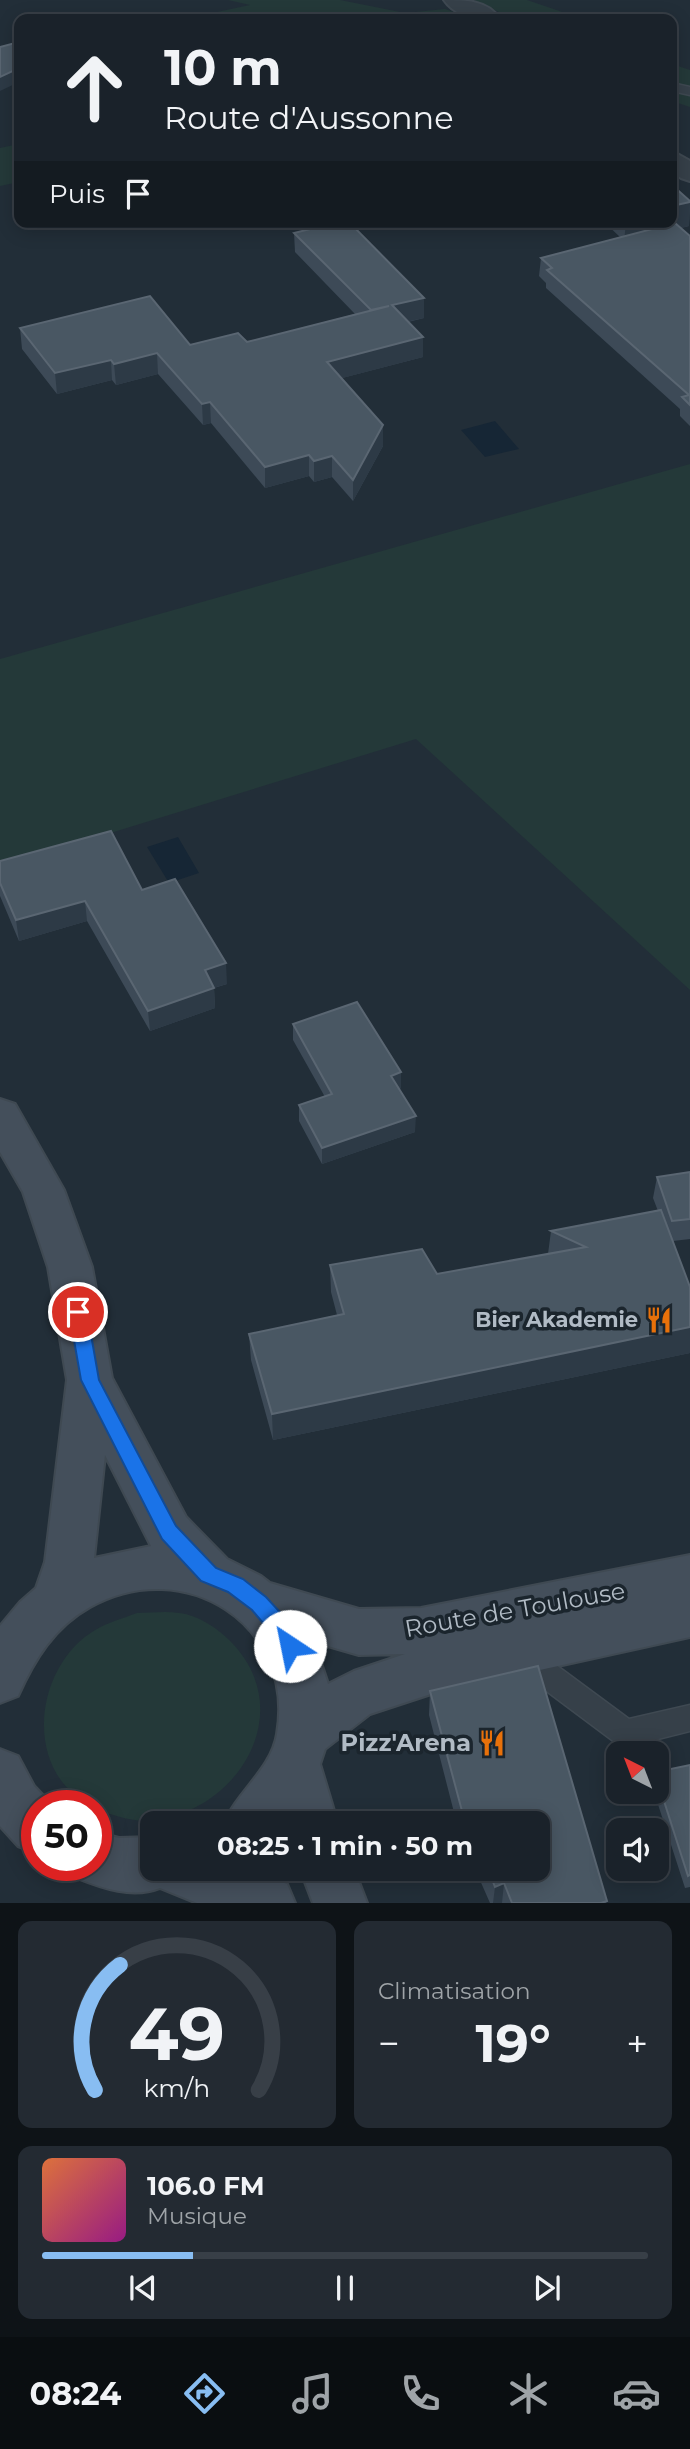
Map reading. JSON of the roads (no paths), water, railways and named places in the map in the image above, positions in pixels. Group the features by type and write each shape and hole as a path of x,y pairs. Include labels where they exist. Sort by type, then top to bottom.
{"main road":[{"path":"0,1115 43,1190 70,1267 90,1380 69,1562 57,1600"},
{"path":"90,1380 169,1532 208,1574"},
{"path":"2,1670 21,1636 57,1600 85,1584 115,1572 147,1566 178,1567 208,1574 235,1586 259,1603 282,1630 298,1662 305,1698 298,1749 273,1800 262,1811"},
{"name":"Route de Toulouse","path":"259,1603 359,1632 421,1631 690,1577"},
{"name":"Route de Toulouse","path":"298,1749 354,1695 431,1670 690,1614"},
{"path":"298,1749 310,1811"},
{"path":"0,1774 21,1811"},
{"path":"0,1826 21,1828"},
{"path":"112,1863 140,1864"},
{"path":"210,1881 268,1903"},
{"path":"332,1881 340,1903"}],"street":[{"path":"455,0 480,14"}],"lane":[{"path":"517,1653 626,1733 690,1718"}],"water":[{"path":"495,421 519,449 485,457 461,430"},
{"path":"178,837 199,873 169,883 147,847"}],"place":[{"name":"Bier Akademie","path":"659,1320"},
{"name":"Pizz'Arena","path":"492,1743"}]}
